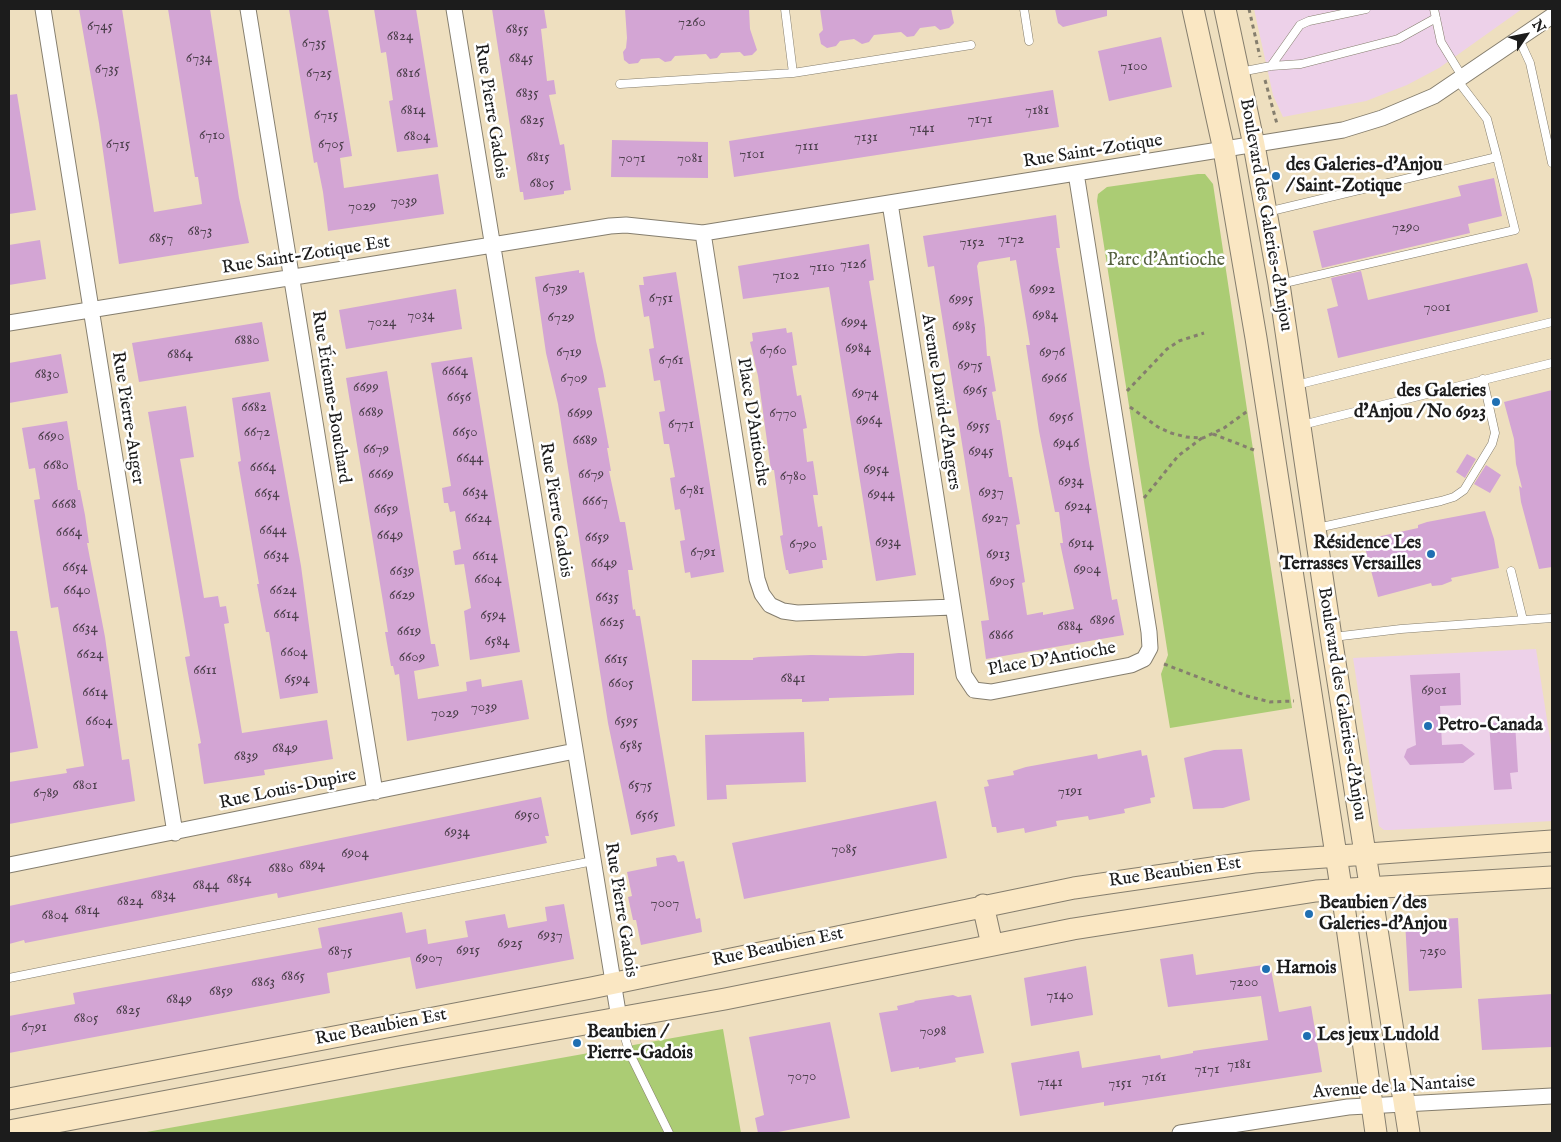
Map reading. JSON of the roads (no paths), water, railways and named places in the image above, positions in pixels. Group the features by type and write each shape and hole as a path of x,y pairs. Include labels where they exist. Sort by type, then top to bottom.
{"street":[{"name":"Rue Pierre-Auger","path":"42,9 175,833"},
{"name":"Rue Étienne-Bouchard","path":"248,9 375,792"},
{"name":"Rue Pierre Gadois","path":"454,9 619,1018"},
{"name":"Boulevard des Galeries-d'Anjou","path":"1193,9 1224,150 1255,328 1341,890 1376,1133"},
{"name":"Boulevard des Galeries-d'Anjou","path":"1225,9 1240,72 1279,284 1331,637 1409,1133"},
{"name":"Rue Saint-Zotique","path":"610,226 626,225 704,233 1224,150 1363,125 1409,108 1461,80 1552,16"},
{"name":"Place D'Antioche","path":"704,233 758,579 762,594 770,605 783,611 797,613 953,607 964,676 974,690 982,692 1131,665 1144,659 1150,648 1148,623 1076,173"},
{"name":"Avenue David-d'Angers","path":"890,203 953,607"},
{"name":"Rue Saint-Zotique Est","path":"9,323 610,226"},
{"name":"Rue Louis-Dupire","path":"9,865 575,751"},
{"name":"Rue Beaubien Est","path":"9,1099 612,983 983,905 1194,869 1335,855 1552,841"},
{"name":"Rue Beaubien Est","path":"9,1131 400,1057 619,1018 992,945 1195,909 1316,891 1552,878"},
{"path":"983,905 992,945"},
{"path":"395,1025 400,1057"},
{"name":"Avenue de la Nantaise","path":"1180,1133 1372,1104 1552,1096"}],"lane":[{"path":"786,9 793,73"},
{"path":"1024,9 1029,42"},
{"path":"1271,66 1300,25 1309,21 1366,9"},
{"path":"1279,284 1515,230 1486,119 1461,80 1441,42 1434,9"},
{"path":"1240,72 1271,66 1302,64 1398,39 1436,18"},
{"path":"1519,39 1530,63 1552,164"},
{"path":"620,84 793,73 971,45"},
{"path":"1267,212 1497,157"},
{"path":"1294,385 1552,322"},
{"path":"1300,426 1552,363"},
{"path":"1315,529 1441,501 1454,497 1464,490 1492,444 1494,433 1483,379"},
{"path":"1511,571 1523,620"},
{"path":"1331,637 1401,628 1552,618"},
{"path":"9,978 593,861"},
{"path":"619,1018 630,1054 669,1133"}],"place":[{"name":"des Galeries-d'Anjou / Saint-Zotique","path":"1276,176"},
{"name":"des Galeries d'Anjou / No 6923","path":"1496,402"},
{"name":"Résidence Les Terrasses Versailles","path":"1431,554"},
{"name":"Petro-Canada","path":"1428,726"},
{"name":"Beaubien / des Galeries-d'Anjou","path":"1309,914"},
{"name":"Harnois","path":"1266,969"},
{"name":"Les jeux Ludold","path":"1307,1036"},
{"name":"Beaubien / Pierre-Gadois","path":"577,1043"}],"park label":[{"name":"Parc d'Antioche","path":"1166,261"}]}
